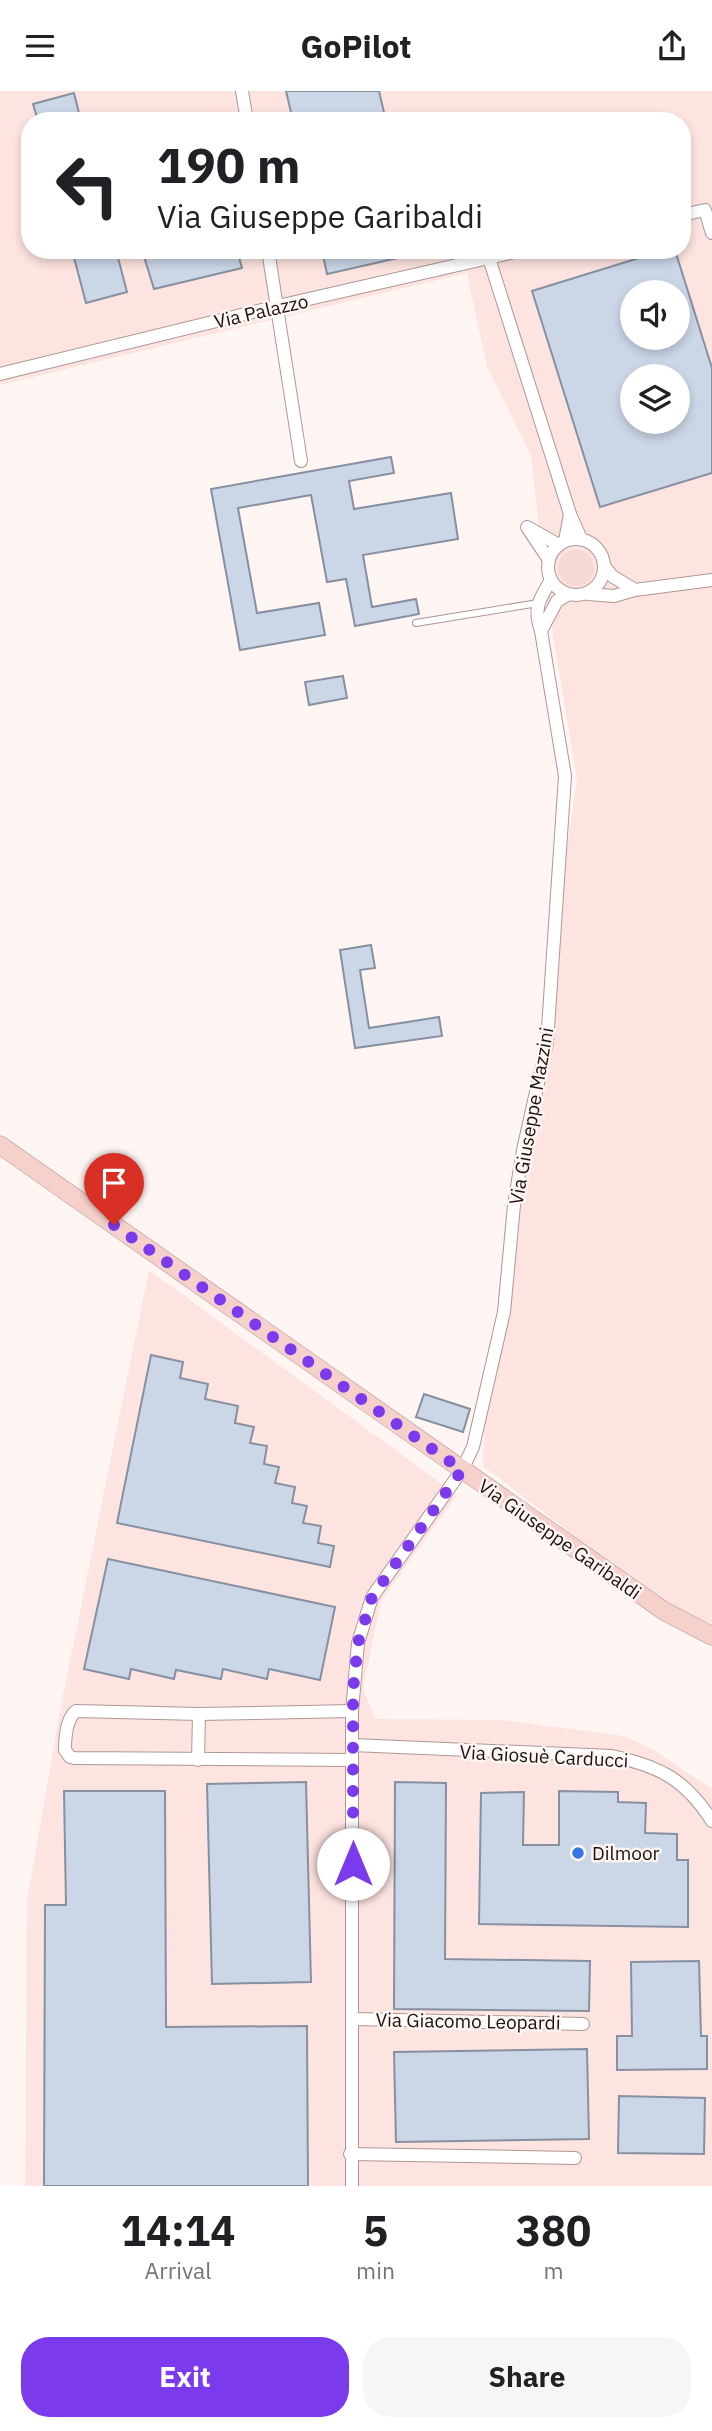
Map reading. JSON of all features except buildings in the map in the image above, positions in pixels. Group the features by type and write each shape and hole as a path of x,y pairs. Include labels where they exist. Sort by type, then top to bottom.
{"street":[{"path":"242,91 246,112"},
{"path":"691,213 705,210 712,233"},
{"path":"270,259 301,461"},
{"name":"Via Palazzo","path":"0,374 485,259"},
{"path":"489,259 570,514 581,539"},
{"path":"570,514 562,543 549,560 548,570 557,589 566,594 614,596 635,590 712,580"},
{"path":"549,560 527,527 562,543 581,539 593,544 602,555 605,567 612,576 635,590"},
{"path":"588,594 601,583 605,567"},
{"path":"538,603 551,580"},
{"path":"541,631 558,601 566,594"},
{"name":"Via Giuseppe Mazzini","path":"462,1470 473,1447 504,1312 514,1205 523,1150 547,1043 565,776 536,615 538,603"},
{"name":"Via Giuseppe Garibaldi","path":"0,1145 664,1611 697,1631 712,1636"},
{"name":"Via Giacomo Leopardi","path":"352,2186 352,1711 358,1643 372,1597 462,1470"},
{"path":"352,1711 199,1714 76,1711 71,1714 65,1746 66,1753 74,1758 352,1760"},
{"path":"198,1760 199,1714"},
{"name":"Via Giosuè Carducci","path":"352,1745 611,1756 643,1762 660,1769 680,1783 712,1821"},
{"name":"Via Giacomo Leopardi","path":"353,2019 583,2024"},
{"path":"350,2154 575,2158"}],"lane":[{"path":"416,623 538,603"}],"shaded area":[{"path":"0,91 712,91 712,1628 700,1624 593,1550 483,1466 484,1429 577,778 549,613 531,456 487,367 467,273 0,385"},
{"path":"576,550 589,555 594,568 589,581 576,586 563,581 558,568 563,555"},
{"path":"149,1270 457,1495 381,1601 363,1689 376,1719 503,1720 624,1736 652,1749 712,1789 712,2186 25,2186 27,1901 62,1700"}],"place":[{"name":"Dilmoor","path":"578,1853"}],"route":[{"path":"114,1225 462,1470 372,1597 358,1643 353,1691 353,1864"}]}
